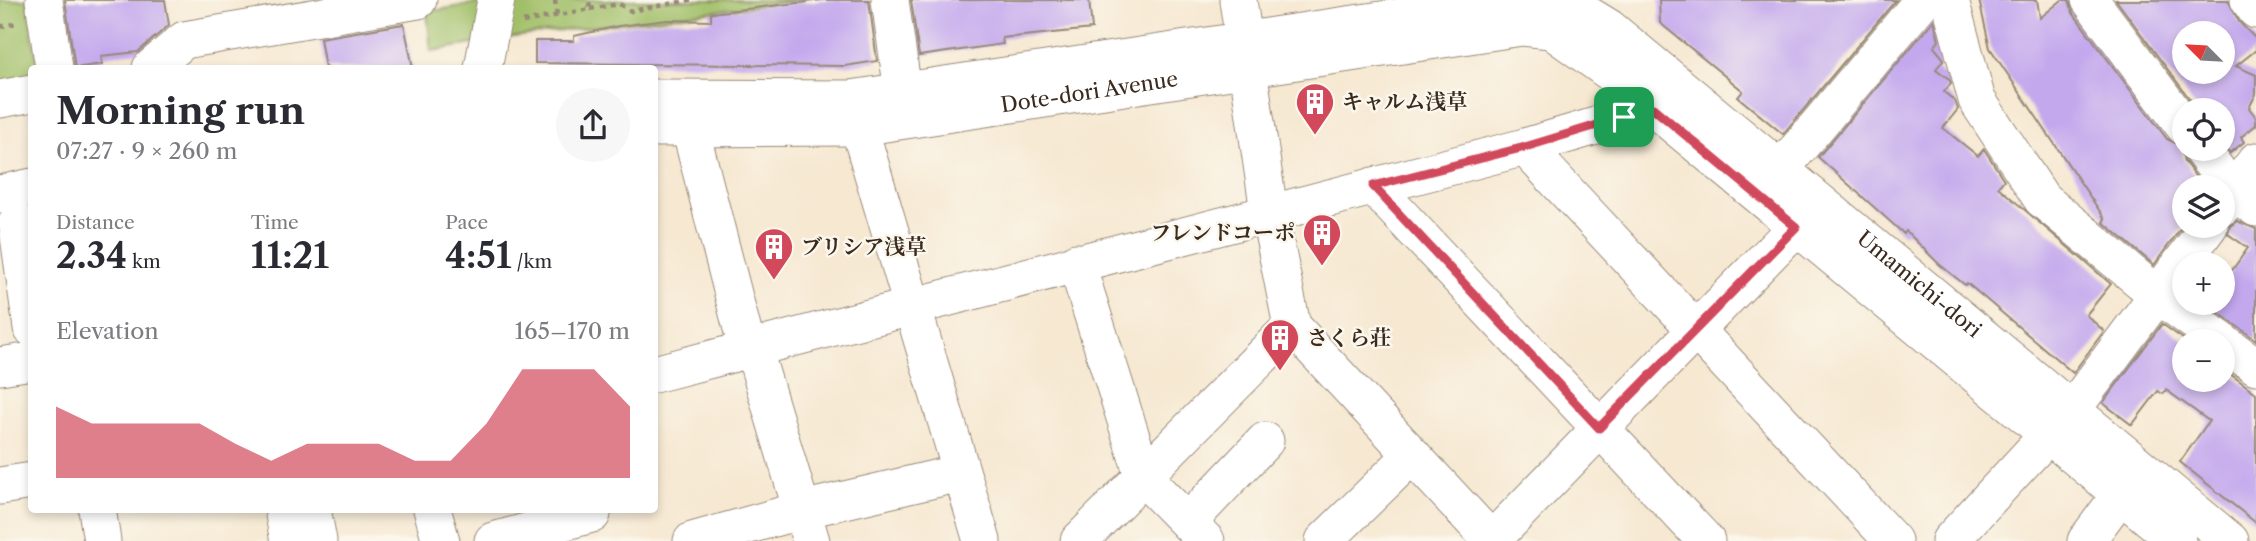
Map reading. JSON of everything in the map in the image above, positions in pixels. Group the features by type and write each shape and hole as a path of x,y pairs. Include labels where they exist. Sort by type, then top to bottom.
{"street":[{"path":"155,65 184,40 247,16 418,0"},
{"path":"890,0 903,92"},
{"path":"1238,0 1269,212 1292,326 1492,541 1796,227"},
{"path":"1780,170 1923,0"},
{"path":"1950,0 1978,100 2042,199 2159,296 2204,329"},
{"path":"2090,0 2172,110"},
{"path":"2249,0 2256,10"},
{"path":"1573,9 1611,73"},
{"name":"Dote-dori Avenue","path":"658,98 851,99 1244,54 1573,9"},
{"name":"Umamichi-dori","path":"2177,541 2120,495 2060,423 1780,170 1573,9 1552,30 1611,73 1796,227 2060,423 2230,541"},
{"path":"32,11 53,65"},
{"path":"484,65 506,12"},
{"name":"Dote-dori Avenue","path":"672,128 859,127 1244,54"},
{"path":"0,99 28,94"},
{"path":"658,373 1525,147 1653,108"},
{"path":"859,127 982,541"},
{"path":"672,128 744,336 753,347 806,525"},
{"path":"1525,147 1893,541"},
{"path":"2209,161 2237,202"},
{"path":"2237,202 2256,161"},
{"path":"1373,186 1706,541"},
{"path":"28,193 12,215 28,305"},
{"path":"1950,541 2060,423 2200,238"},
{"path":"1076,262 1144,478 1199,535 1265,441"},
{"path":"1079,541 1292,326"},
{"path":"2235,351 2256,366"},
{"path":"0,366 28,362"},
{"path":"1324,541 1412,455"},
{"path":"692,541 806,525 960,474"},
{"path":"0,486 28,482"},
{"path":"2086,541 2120,495"},
{"path":"98,513 102,541"},
{"path":"284,513 289,541"},
{"path":"313,513 318,541"},
{"path":"433,513 441,541"},
{"path":"493,541 594,522"}],"path":[{"path":"555,0 557,16"},
{"path":"589,0 590,9"},
{"path":"506,12 557,16 619,2 631,11 691,0"},
{"path":"0,27 32,11"}],"green space":[{"path":"0,0 27,0 38,65 28,65 28,82 0,87"},
{"path":"495,0 803,0 521,36 431,51 427,12"}],"building":[{"path":"65,0 165,0 169,25 138,52 101,56 102,64 75,65"},
{"path":"823,0 869,0 877,61 845,66 535,63 535,41 574,41 574,36 619,26 667,20 711,21 711,13"},
{"path":"911,0 1089,0 1092,29 1002,38 1003,44 919,56"},
{"path":"1659,0 1896,0 1783,134 1738,97 1743,91 1660,23"},
{"path":"1979,0 2037,0 2040,18 2062,0 2069,0 2073,13 2167,139 2172,142 2172,161 2184,161 2194,175 2172,175 2174,238 2154,265 2103,222 2105,219 1990,48"},
{"path":"2116,0 2228,0 2239,22 2256,39 2256,50 2236,66 2256,75 2256,94 2249,108 2256,117 2256,125 2241,137 2244,142 2235,149 2235,98 2189,98 2179,84 2235,84 2235,21 2172,21 2172,75"},
{"path":"1934,20 1939,41 1934,47 1944,59 1936,69 1949,79 1951,83 1944,92 1955,101 1958,109 1943,128 1978,156 1984,149 2004,180 1998,187 2111,284 2086,315 2104,331 2073,373 1967,283 1965,285 1939,264 1906,231 1904,234 1818,157"},
{"path":"404,24 412,65 324,65 320,38"},
{"path":"2235,222 2256,229 2256,340 2222,315 2235,315 2235,266 2248,248 2234,238"},
{"path":"2162,324 2172,331 2172,392 2235,392 2235,378 2256,393 2256,523 2180,462 2209,421 2166,390 2163,394 2158,391 2132,425 2103,403"}],"place":[{"name":"キャルム浅草","path":"1315,136"},
{"name":"フレンドコーポ","path":"1322,267"},
{"name":"ブリシア浅草","path":"774,281"},
{"name":"さくら荘","path":"1280,372"}],"route":[{"path":"1653,108 1796,227 1599,428 1373,186 1525,147 1624,117 1653,108"}]}
